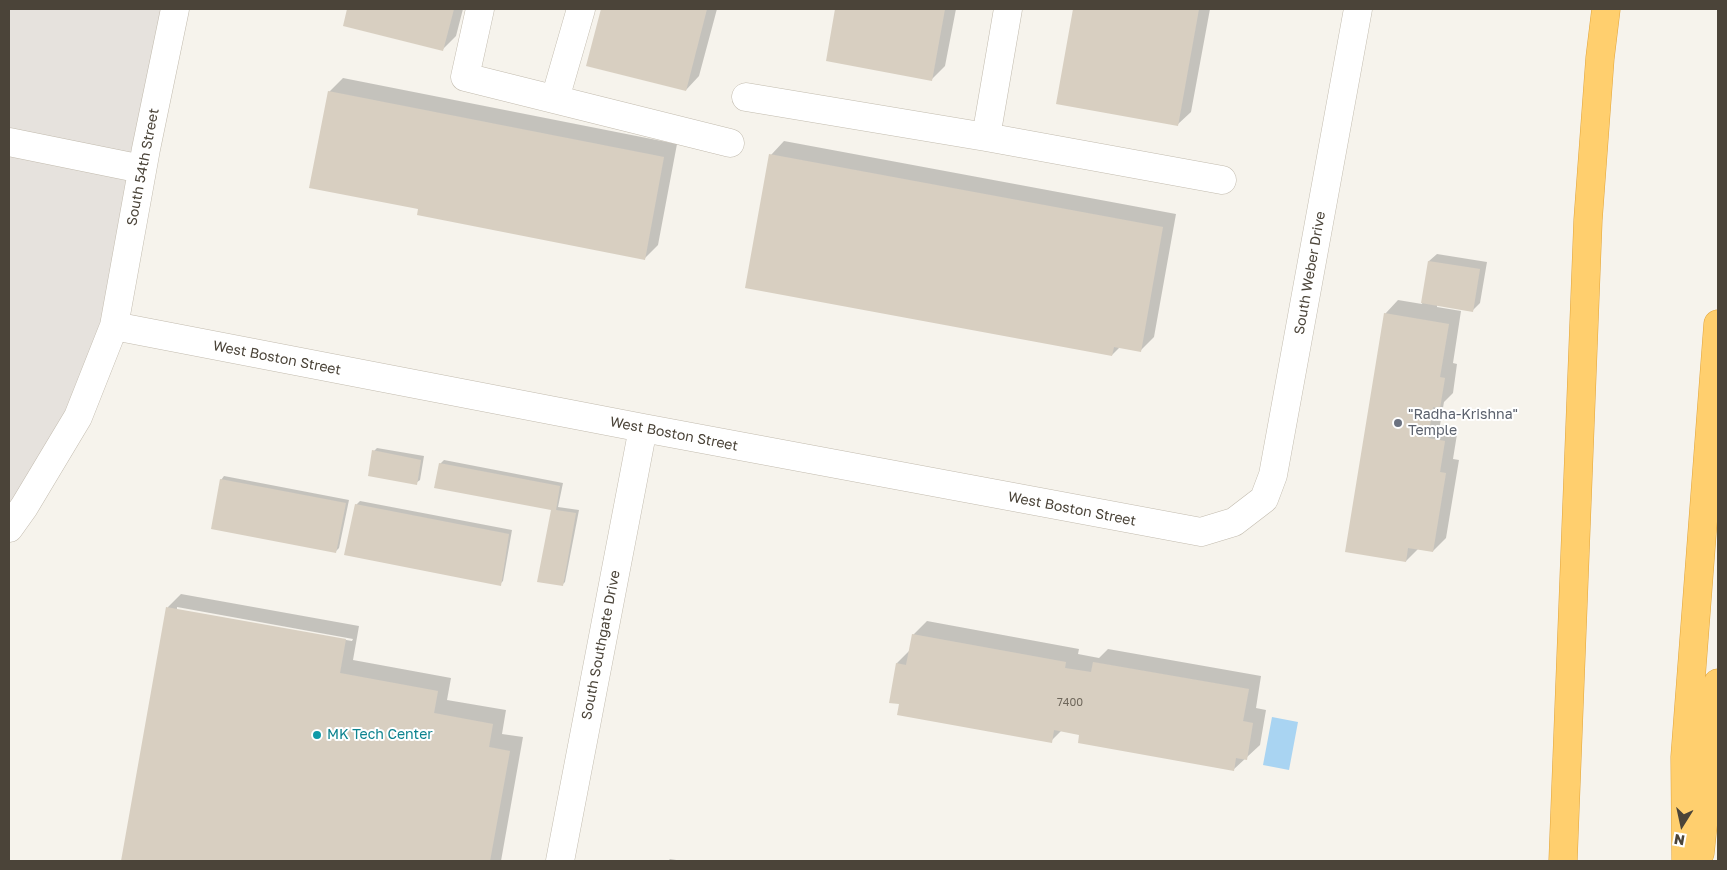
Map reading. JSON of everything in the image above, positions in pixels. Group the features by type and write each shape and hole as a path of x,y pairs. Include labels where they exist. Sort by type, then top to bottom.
{"highway":[{"path":"1563,861 1588,220 1599,68 1606,9"},
{"path":"1686,861 1685,757 1718,324"},
{"path":"1699,861 1718,683"}],"street":[{"name":"South 54th Street","path":"9,528 24,507 78,417 114,326 142,169 175,9"},
{"path":"480,9 465,77 730,142"},
{"path":"555,99 581,9"},
{"path":"986,137 1008,9"},
{"name":"South Weber Drive","path":"1234,522 1264,499 1273,475 1358,9"},
{"path":"746,97 986,137 1222,180"},
{"path":"9,142 142,169"},
{"name":"West Boston Street","path":"114,326 643,428 1201,532 1234,522"},
{"name":"South Southgate Drive","path":"560,861 643,428"}],"shaded area":[{"path":"9,9 171,9 114,326 9,528"}],"water":[{"path":"1272,717 1298,722 1289,770 1263,765"}],"building":[{"path":"347,9 454,9 443,51 343,26"},
{"path":"601,9 707,9 686,91 586,66"},
{"path":"835,9 945,9 932,81 826,61"},
{"path":"1073,9 1199,9 1178,126 1056,104"},
{"path":"328,91 664,157 645,260 417,215 418,209 309,188"},
{"path":"769,154 1163,227 1141,352 1114,347 1112,356 745,288"},
{"path":"1428,261 1480,269 1473,312 1421,303"},
{"name":"\"Radha-Krishna\" Temple","path":"1384,313 1449,324 1440,377 1445,378 1440,408 1433,407 1428,438 1445,441 1440,472 1446,473 1433,552 1408,548 1406,562 1345,552"},
{"path":"372,450 421,460 417,485 368,476"},
{"path":"439,463 560,486 556,510 576,513 563,586 537,582 551,510 434,488"},
{"path":"220,479 346,503 336,553 211,529"},
{"path":"355,504 509,534 501,586 344,555"},
{"name":"MK Tech Center","path":"166,607 346,639 340,673 438,691 434,713 493,724 489,747 510,751 490,861 121,861"},
{"path":"912,634 1066,662 1065,668 1091,672 1093,662 1249,689 1243,721 1253,723 1247,760 1236,758 1234,771 1078,743 1079,735 1054,730 1052,743 897,715 899,704 889,703 896,663 906,665"}],"place":[{"name":"\"Radha-Krishna\" Temple","path":"1398,423"},
{"name":"MK Tech Center","path":"317,735"}]}
